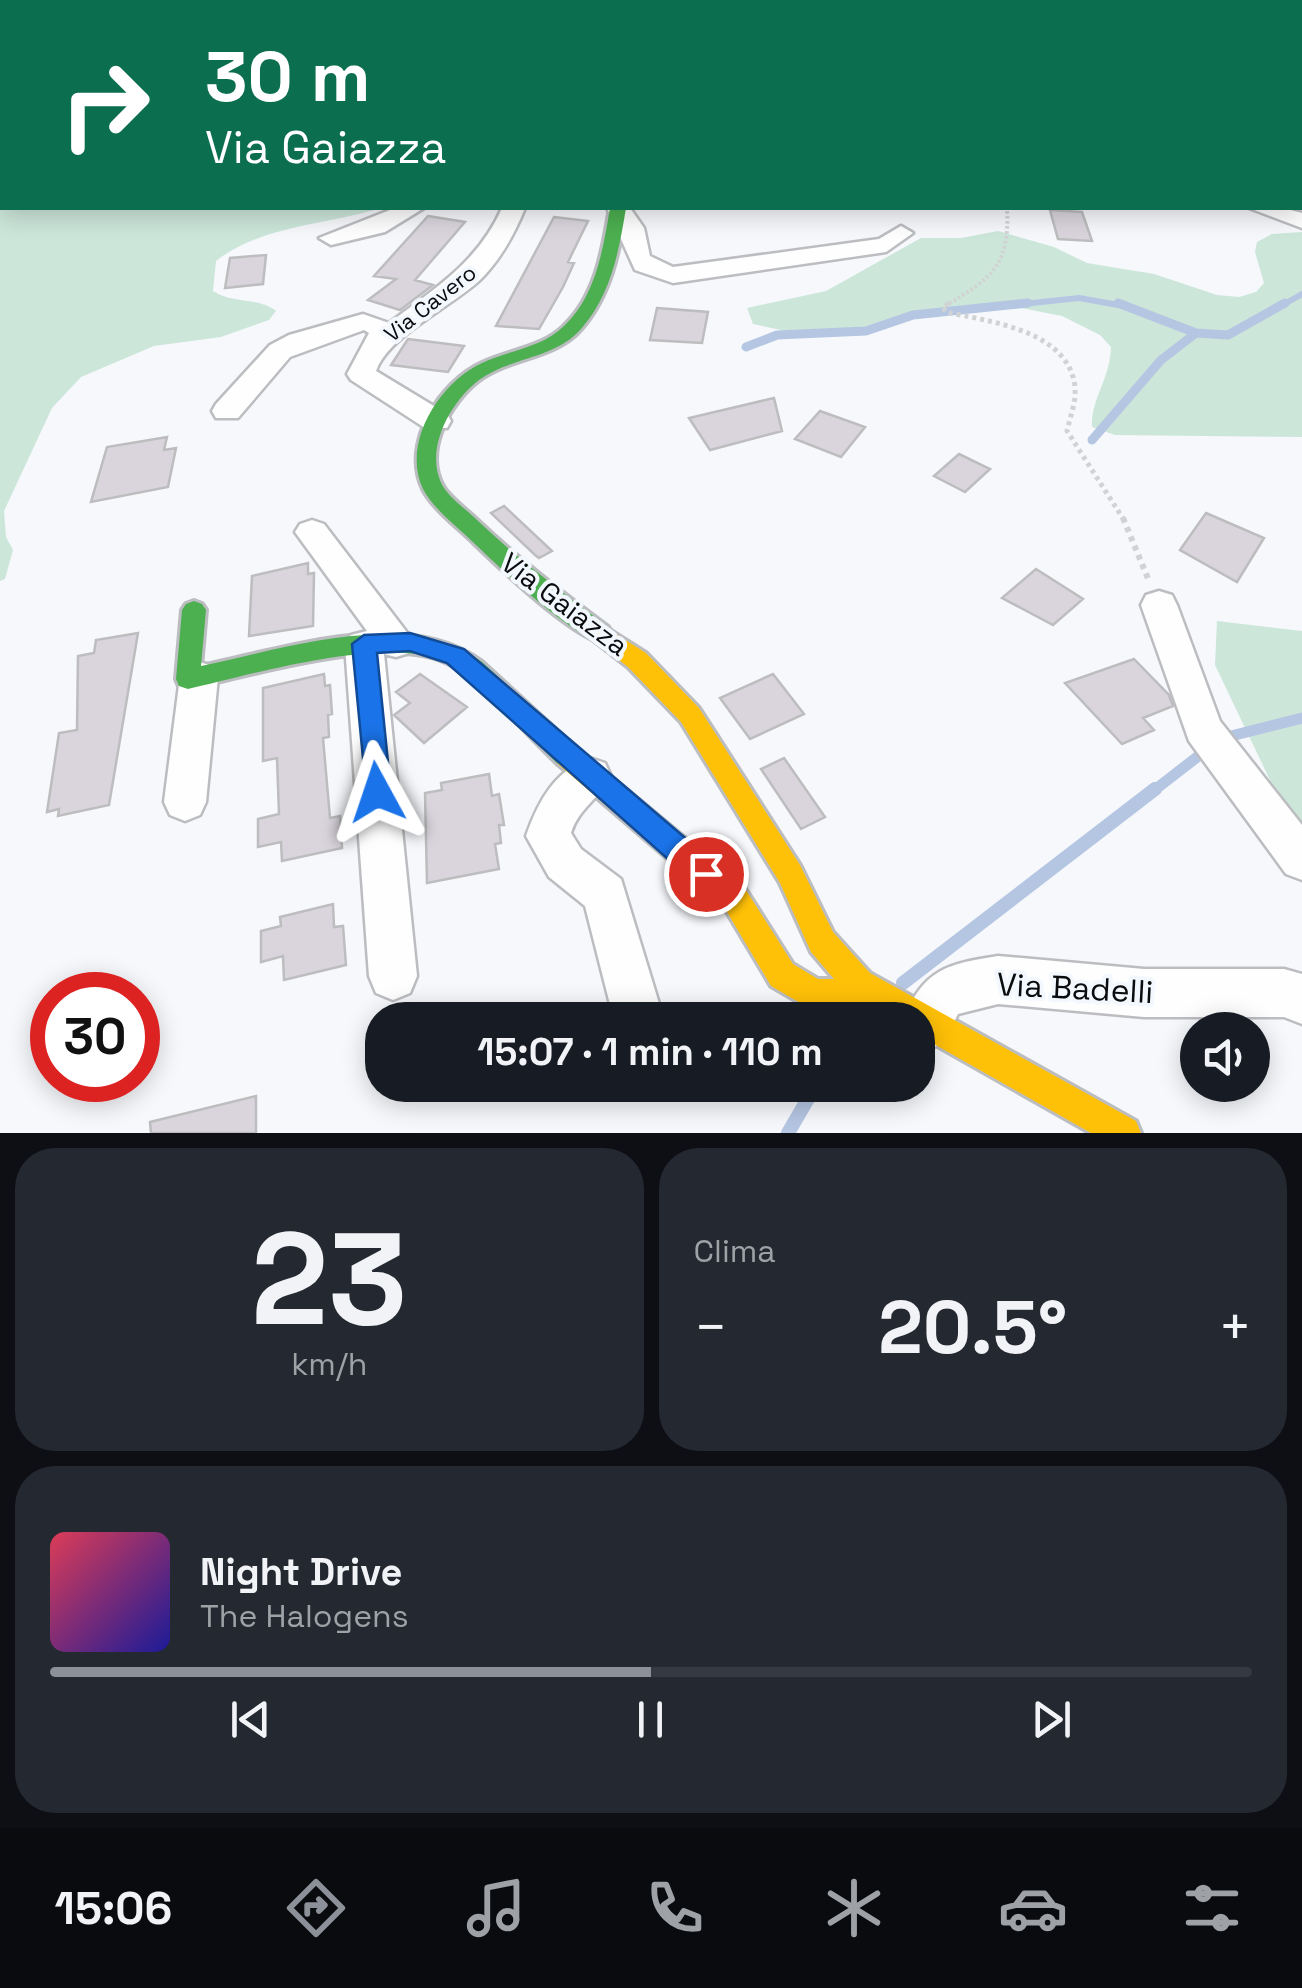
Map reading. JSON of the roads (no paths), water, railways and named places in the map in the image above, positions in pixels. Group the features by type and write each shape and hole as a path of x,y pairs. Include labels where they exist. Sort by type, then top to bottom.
{"main road":[{"name":"Via Gaiazza","path":"618,210 608,270 592,305 574,328 561,338 478,372 448,399 436,421 425,463 434,490 515,571 638,660 690,715 790,874 822,942 859,984 888,1002"},
{"path":"194,610 188,679 380,644 410,642 456,656 734,897 782,975 814,994 841,995 859,984"},
{"name":"Via Gaiazza","path":"935,1030 1124,1133"}],"street":[{"path":"331,238 378,227 408,210"},
{"name":"Via Cavero","path":"436,421 361,374 366,356 467,279 496,246 513,210"},
{"name":"Via Gaiazza","path":"619,210 628,222 636,260 643,268 672,276 886,245 902,233"},
{"path":"1266,210 1302,221"},
{"path":"226,411 280,351 300,341 363,322 376,324 383,332 378,344"},
{"path":"312,532 380,644 393,976"},
{"path":"1159,605 1203,729 1302,860"},
{"path":"185,802 199,677"},
{"path":"590,776 557,808 548,836 566,863 605,894 634,1002"},
{"name":"Via Badelli","path":"935,1008 941,997 962,986 998,980 1144,993 1284,993 1302,999"}],"waterway":[{"path":"1281,306 1302,294"},
{"path":"1004,306 1079,298 1124,306"},
{"path":"746,347 777,335 866,331 913,315 1028,303"},
{"path":"1118,303 1196,333"},
{"path":"1196,333 1228,335 1285,303"},
{"path":"1092,440 1161,360 1196,333"},
{"path":"1227,737 1302,718"},
{"path":"1152,792 1201,754"},
{"path":"903,983 1155,789"},
{"path":"788,1133 806,1102"}]}
